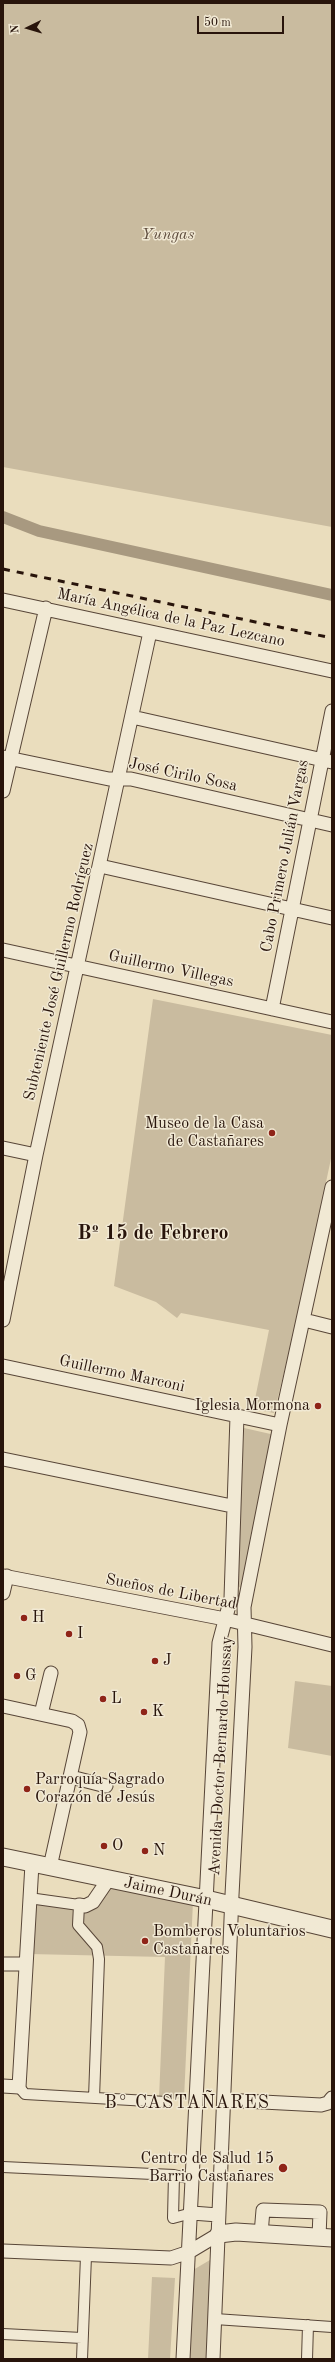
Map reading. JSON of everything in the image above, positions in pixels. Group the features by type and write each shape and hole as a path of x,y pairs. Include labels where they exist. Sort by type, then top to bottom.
{"street":[{"name":"María Angélica de la Paz Lezcano","path":"3,600 46,608 332,671"},
{"path":"3,791 6,758 46,608"},
{"name":"Subteniente José Guillermo Rodríguez","path":"3,1320 36,1155 150,632"},
{"name":"Cabo Primero Julián Vargas","path":"272,1009 310,821 327,761 332,711"},
{"path":"132,717 327,761"},
{"name":"José Cirilo Sosa","path":"6,758 119,779 131,779 332,825"},
{"path":"100,866 332,918"},
{"name":"Guillermo Villegas","path":"3,950 332,1022"},
{"path":"3,1148 36,1155"},
{"name":"Avenida Doctor Bernardo Houssay","path":"213,2359 231,1901 245,1646 244,1607 280,1425 332,1187"},
{"path":"304,1320 332,1327"},
{"name":"Guillermo Marconi","path":"3,1366 280,1425"},
{"name":"Avenida Doctor Bernardo Houssay","path":"183,2359 192,2214 192,2179 219,1643 231,1598 232,1506 237,1416"},
{"path":"3,1459 232,1506"},
{"path":"3,1593 5,1576"},
{"name":"Sueños de Libertad","path":"5,1576 225,1619 332,1645"},
{"path":"41,1714 51,1673"},
{"path":"3,1706 41,1714 78,1725 80,1732 51,1862"},
{"path":"71,1777 106,1786"},
{"name":"Jaime Durán","path":"3,1847 108,1880 206,1894"},
{"name":"Jaime Durán","path":"3,1857 32,1864 51,1862 206,1894 332,1929"},
{"path":"32,1864 19,2087 25,2094 166,2102"},
{"path":"29,1898 85,1906 93,1902 108,1880"},
{"name":"Jaime Durán","path":"231,1901 332,1917"},
{"path":"79,1905 78,1925 97,1947 99,1956 94,2098"},
{"path":"3,1964 26,1964"},
{"path":"3,2086 19,2087"},
{"path":"224,2100 321,2105 328,2103 332,2098"},
{"path":"3,2167 174,2175 192,2179"},
{"path":"174,2175 173,2218 192,2214 218,2215"},
{"path":"3,2251 86,2256 171,2258 189,2252 218,2234 236,2232 261,2234 326,2238 320,2212 263,2210 261,2234"},
{"path":"82,2359 86,2256"},
{"path":"215,2319 332,2327"},
{"path":"307,2359 308,2326"},
{"path":"3,2334 82,2338"}],"green space":[{"name":"Yungas","path":"3,3 332,3 332,527 3,467"},
{"path":"153,999 332,1035 332,1154 294,1332 274,1413 253,1409 269,1330 181,1313 177,1318 156,1302 114,1286"},
{"path":"244,1428 275,1435 243,1590 237,1585"},
{"path":"295,1681 332,1686 332,1756 288,1748"},
{"path":"108,1880 193,1901 184,2099 159,2098 165,1957 29,1954 29,1900 79,1905 93,1902"},
{"path":"215,2257 211,2359 184,2359 188,2273"},
{"path":"152,2277 175,2278 170,2359 148,2359"}],"waterway":[{"path":"3,517 39,531 332,595"}],"railway":[{"path":"3,569 332,638"}],"place":[{"name":"Museo de la Casa de Castañares","path":"272,1133"},
{"name":"Iglesia Mormona","path":"318,1406"},
{"name":"H","path":"24,1618"},
{"name":"I","path":"69,1634"},
{"name":"J","path":"155,1661"},
{"name":"G","path":"17,1676"},
{"name":"L","path":"103,1699"},
{"name":"K","path":"144,1712"},
{"name":"Parroquía Sagrado Corazón de Jesús","path":"27,1789"},
{"name":"O","path":"104,1846"},
{"name":"N","path":"145,1851"},
{"name":"Bomberos Voluntarios Castañares","path":"145,1941"},
{"name":"Centro de Salud 15 Barrio Castañares","path":"283,2168"}],"district":[{"name":"Bº 15 de Febrero","path":"153,1234"},
{"name":"B° CASTAÑARES","path":"187,2103"}]}
